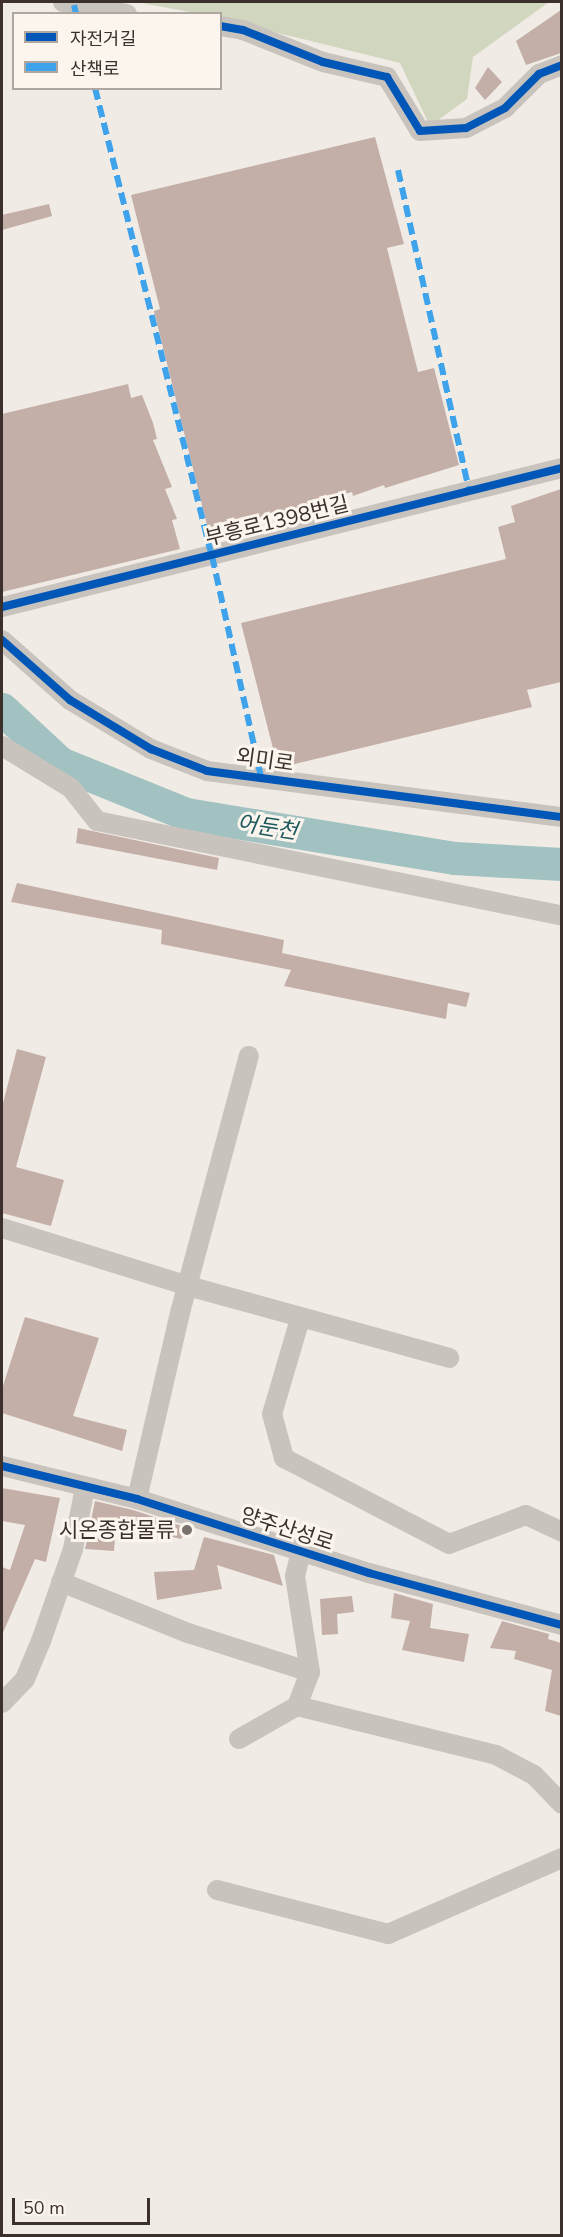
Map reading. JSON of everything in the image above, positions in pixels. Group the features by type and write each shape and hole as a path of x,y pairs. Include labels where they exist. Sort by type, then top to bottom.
{"street":[{"path":"63,2 116,12"},
{"path":"222,26 243,30 323,62 387,77 420,131 466,128 505,108 539,74 561,65"},
{"name":"부흥로1398번길","path":"2,607 561,468"},
{"name":"외미로","path":"2,640 70,700 151,748 207,771 561,817"},
{"path":"2,746 71,788 97,821 561,916"},
{"path":"137,1499 188,1286 249,1056"},
{"path":"2,1228 300,1319 449,1358"},
{"path":"300,1319 273,1414 284,1458 449,1544 526,1515 561,1532"},
{"name":"양주산성로","path":"2,1466 137,1499 301,1552 561,1625"},
{"path":"2,1703 26,1679 73,1549 85,1487"},
{"path":"239,1739 297,1706 310,1672 296,1576 301,1552"},
{"path":"61,1582 189,1633 310,1672"},
{"path":"297,1706 496,1755 534,1775 561,1804"},
{"path":"217,1890 388,1934 561,1858"}],"green space":[{"path":"136,2 549,2 473,57 467,99 430,126 400,63 222,19 222,12 190,12"}],"building":[{"path":"561,10 561,53 526,65 516,41"},
{"path":"488,67 502,82 485,100 475,88"},
{"path":"375,137 404,244 387,248 418,372 434,368 459,465 385,488 384,485 353,496 352,492 322,500 257,521 256,515 208,529 154,311 160,309 131,195"},
{"path":"49,204 52,216 2,230 2,215"},
{"path":"128,384 131,398 142,395 153,423 157,439 153,440 172,487 165,489 177,519 172,520 180,549 2,592 2,414"},
{"path":"561,489 561,682 527,690 532,707 278,768 241,623 506,559 498,527 515,522 511,506"},
{"path":"78,828 219,858 217,870 76,843"},
{"path":"17,883 284,940 282,953 470,993 466,1007 448,1003 446,1019 284,986 291,970 161,944 162,930 11,902"},
{"path":"17,1049 46,1057 16,1167 64,1180 51,1226 2,1213 2,1107"},
{"path":"25,1317 99,1338 73,1416 127,1430 122,1451 2,1413 2,1389"},
{"path":"2,1488 60,1498 46,1562 35,1559 2,1635 2,1567 10,1570 25,1525 2,1521"},
{"path":"95,1501 133,1510 188,1528 181,1539 116,1524 114,1551 85,1549"},
{"path":"204,1537 274,1555 283,1586 217,1565 222,1589 157,1600 154,1572 194,1570"},
{"path":"394,1593 433,1604 430,1628 469,1634 464,1662 402,1650 410,1621 391,1618"},
{"path":"352,1596 354,1612 337,1614 338,1634 322,1635 320,1599"},
{"path":"502,1621 549,1634 548,1639 561,1643 561,1716 545,1711 552,1670 514,1659 516,1651 490,1648"}],"waterway":[{"name":"어둔천","path":"2,709 60,763 186,814 454,858 562,864"}],"marked path":[{"path":"74,5 76,12"},
{"path":"96,90 212,556 261,777"},
{"path":"398,170 469,491"}],"cycle path":[{"path":"222,26 243,30 323,62 387,77 420,131 466,128 505,108 539,74 562,65"},
{"path":"2,607 562,468"},
{"path":"2,640 70,700 151,749 207,771 562,817"},
{"path":"2,1466 137,1499 369,1573 562,1625"}],"place":[{"name":"시온종합물류","path":"187,1530"}]}
